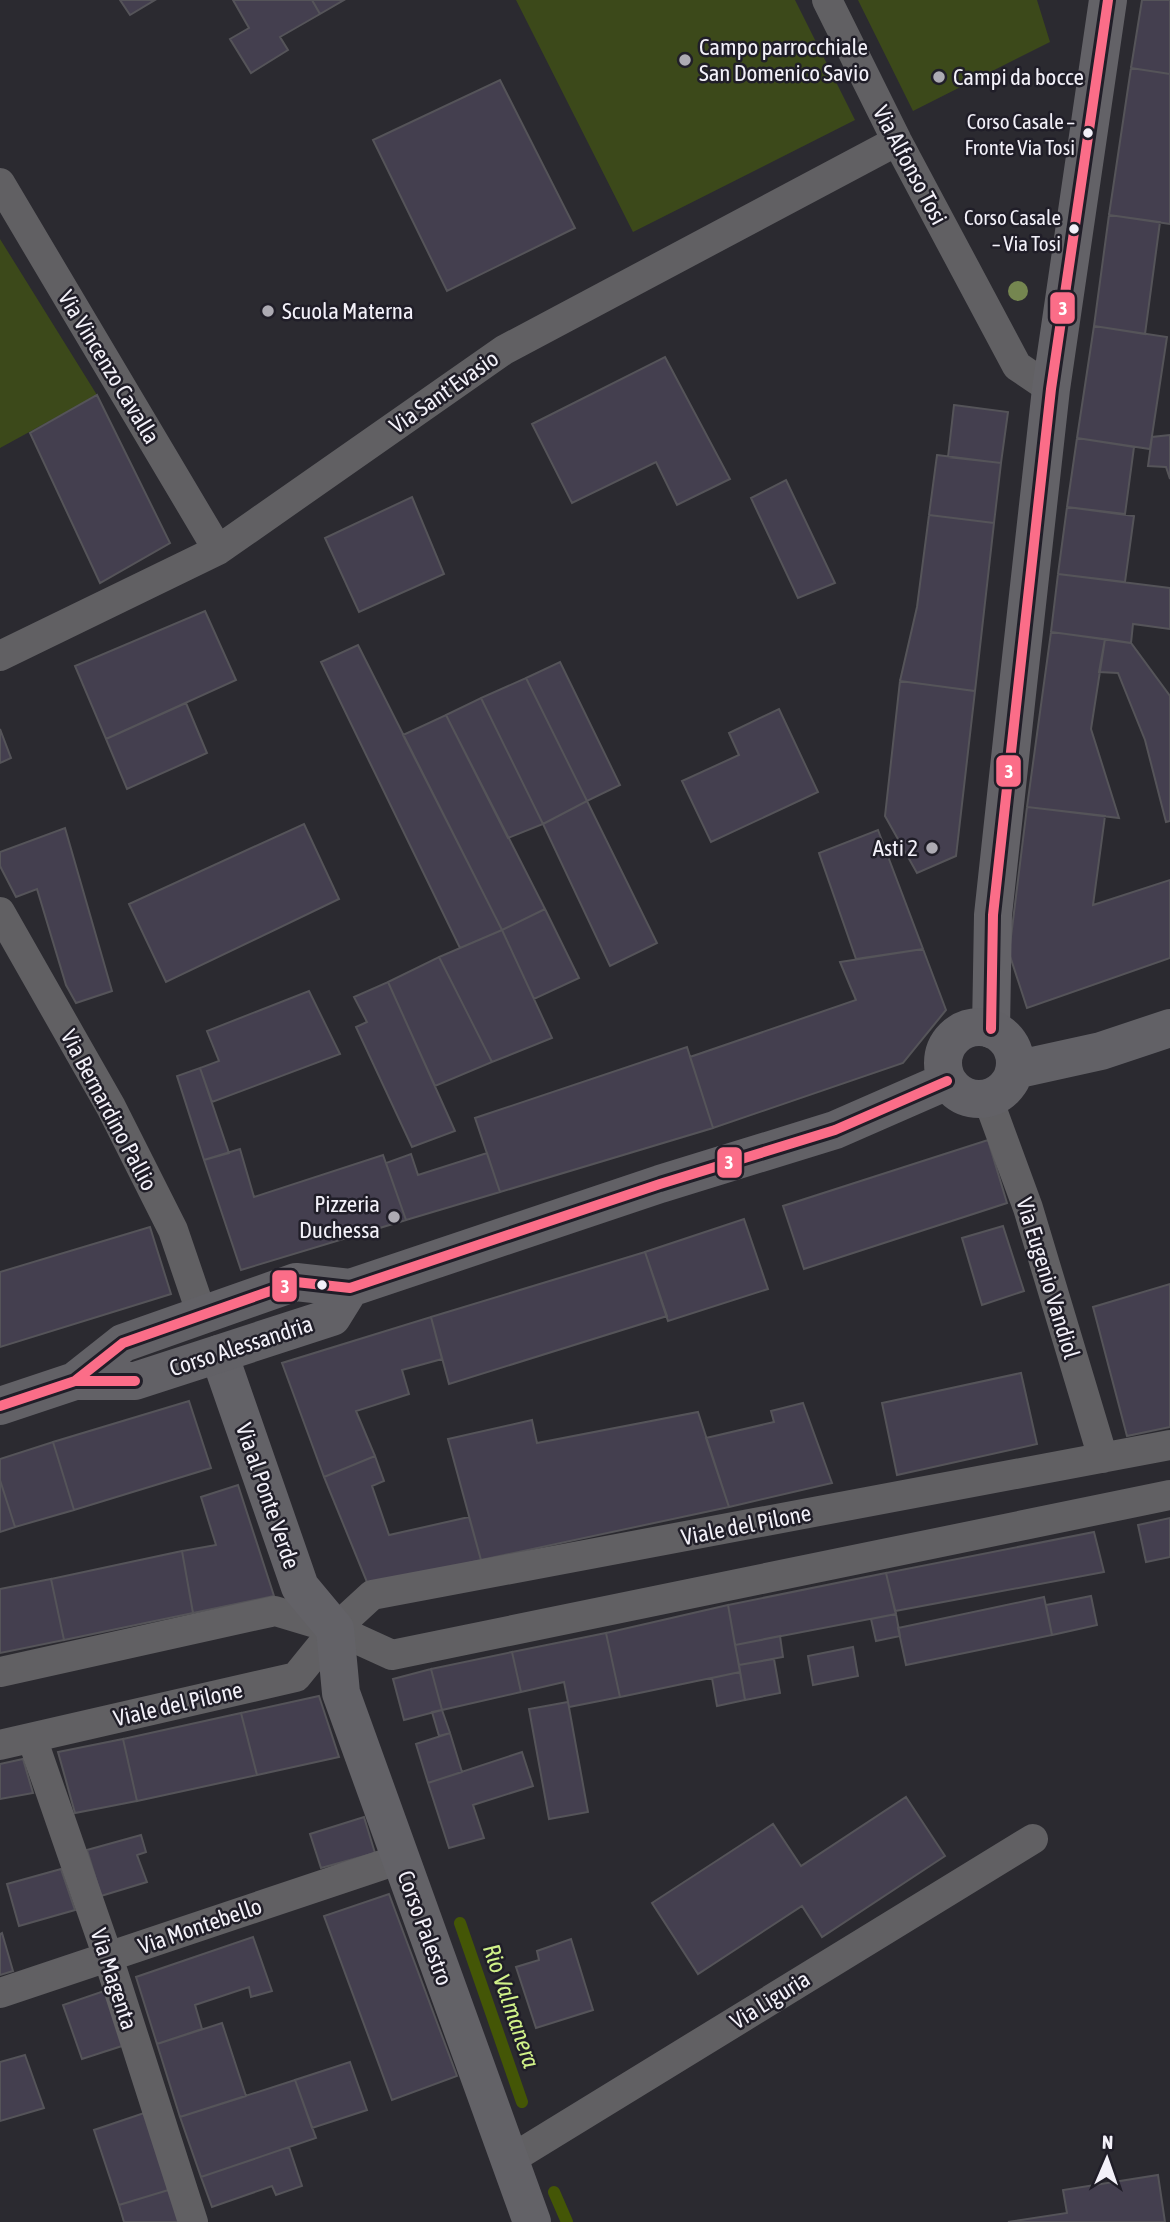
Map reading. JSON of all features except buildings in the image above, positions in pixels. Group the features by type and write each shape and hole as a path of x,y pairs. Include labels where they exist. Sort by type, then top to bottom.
{"main road":[{"path":"1015,1070 1101,1051 1170,1028"},
{"path":"967,1029 991,1029 1008,1041 1015,1060 1015,1070 1006,1089 988,1099 976,1100 954,1091 947,1082 943,1057 947,1045 967,1029"},
{"name":"Corso Alessandria","path":"75,1381 123,1343 296,1282 350,1288 660,1184 835,1130 947,1082"},
{"name":"Corso Alessandria","path":"0,1406 75,1381 135,1381 332,1317 350,1288"}],"street":[{"name":"Via Alfonso Tosi","path":"827,0 897,141 1017,366 1051,389"},
{"path":"991,1029 993,915 1051,389 1108,0"},
{"name":"Via Sant'Evasio","path":"0,656 218,550 504,350 897,141"},
{"name":"Via Vincenzo Cavalla","path":"0,183 218,550"},
{"name":"Via Bernardino Pallio","path":"0,912 111,1107 173,1230 202,1315"},
{"name":"Via Eugenio Vandiol","path":"988,1099 1028,1208 1103,1458"},
{"name":"Via al Ponte Verde","path":"219,1354 300,1587 335,1629"},
{"name":"Viale del Pilone","path":"0,1745 296,1677 335,1629 372,1595 1170,1445"},
{"path":"0,1672 275,1611 335,1629 391,1655 1170,1495"},
{"name":"Corso Palestro","path":"335,1629 341,1693 532,2222"},
{"name":"Via Magenta","path":"32,1738 108,1957 193,2222"},
{"name":"Via Liguria","path":"508,2161 1033,1839"},
{"name":"Via Montebello","path":"0,1993 400,1859"}],"green space":[{"name":"Campo parrocchiale San Domenico Savio","path":"516,0 795,0 855,120 633,232"},
{"name":"Campi da bocce","path":"858,0 1037,0 1050,42 913,111"},
{"path":"0,239 97,395 0,448"}],"waterway":[{"name":"Rio Valmanera","path":"460,1923 522,2102"},
{"name":"Rio Valmanera","path":"554,2192 567,2222"}],"transit line":[{"name":"3","path":"991,1029 993,915 1051,389 1108,0"},
{"name":"3","path":"75,1381 123,1343 296,1282 350,1288 660,1184 835,1130 947,1081"},
{"name":"3","path":"0,1406 75,1381 135,1381"}],"place":[{"name":"Campo parrocchiale San Domenico Savio","path":"685,60"},
{"name":"Campi da bocce","path":"939,77"},
{"name":"Corso Casale – Fronte Via Tosi","path":"1088,133"},
{"name":"Corso Casale – Via Tosi","path":"1074,229"},
{"name":"Scuola Materna","path":"268,311"},
{"name":"Asti 2","path":"932,848"},
{"name":"Pizzeria Duchessa","path":"394,1217"}]}
